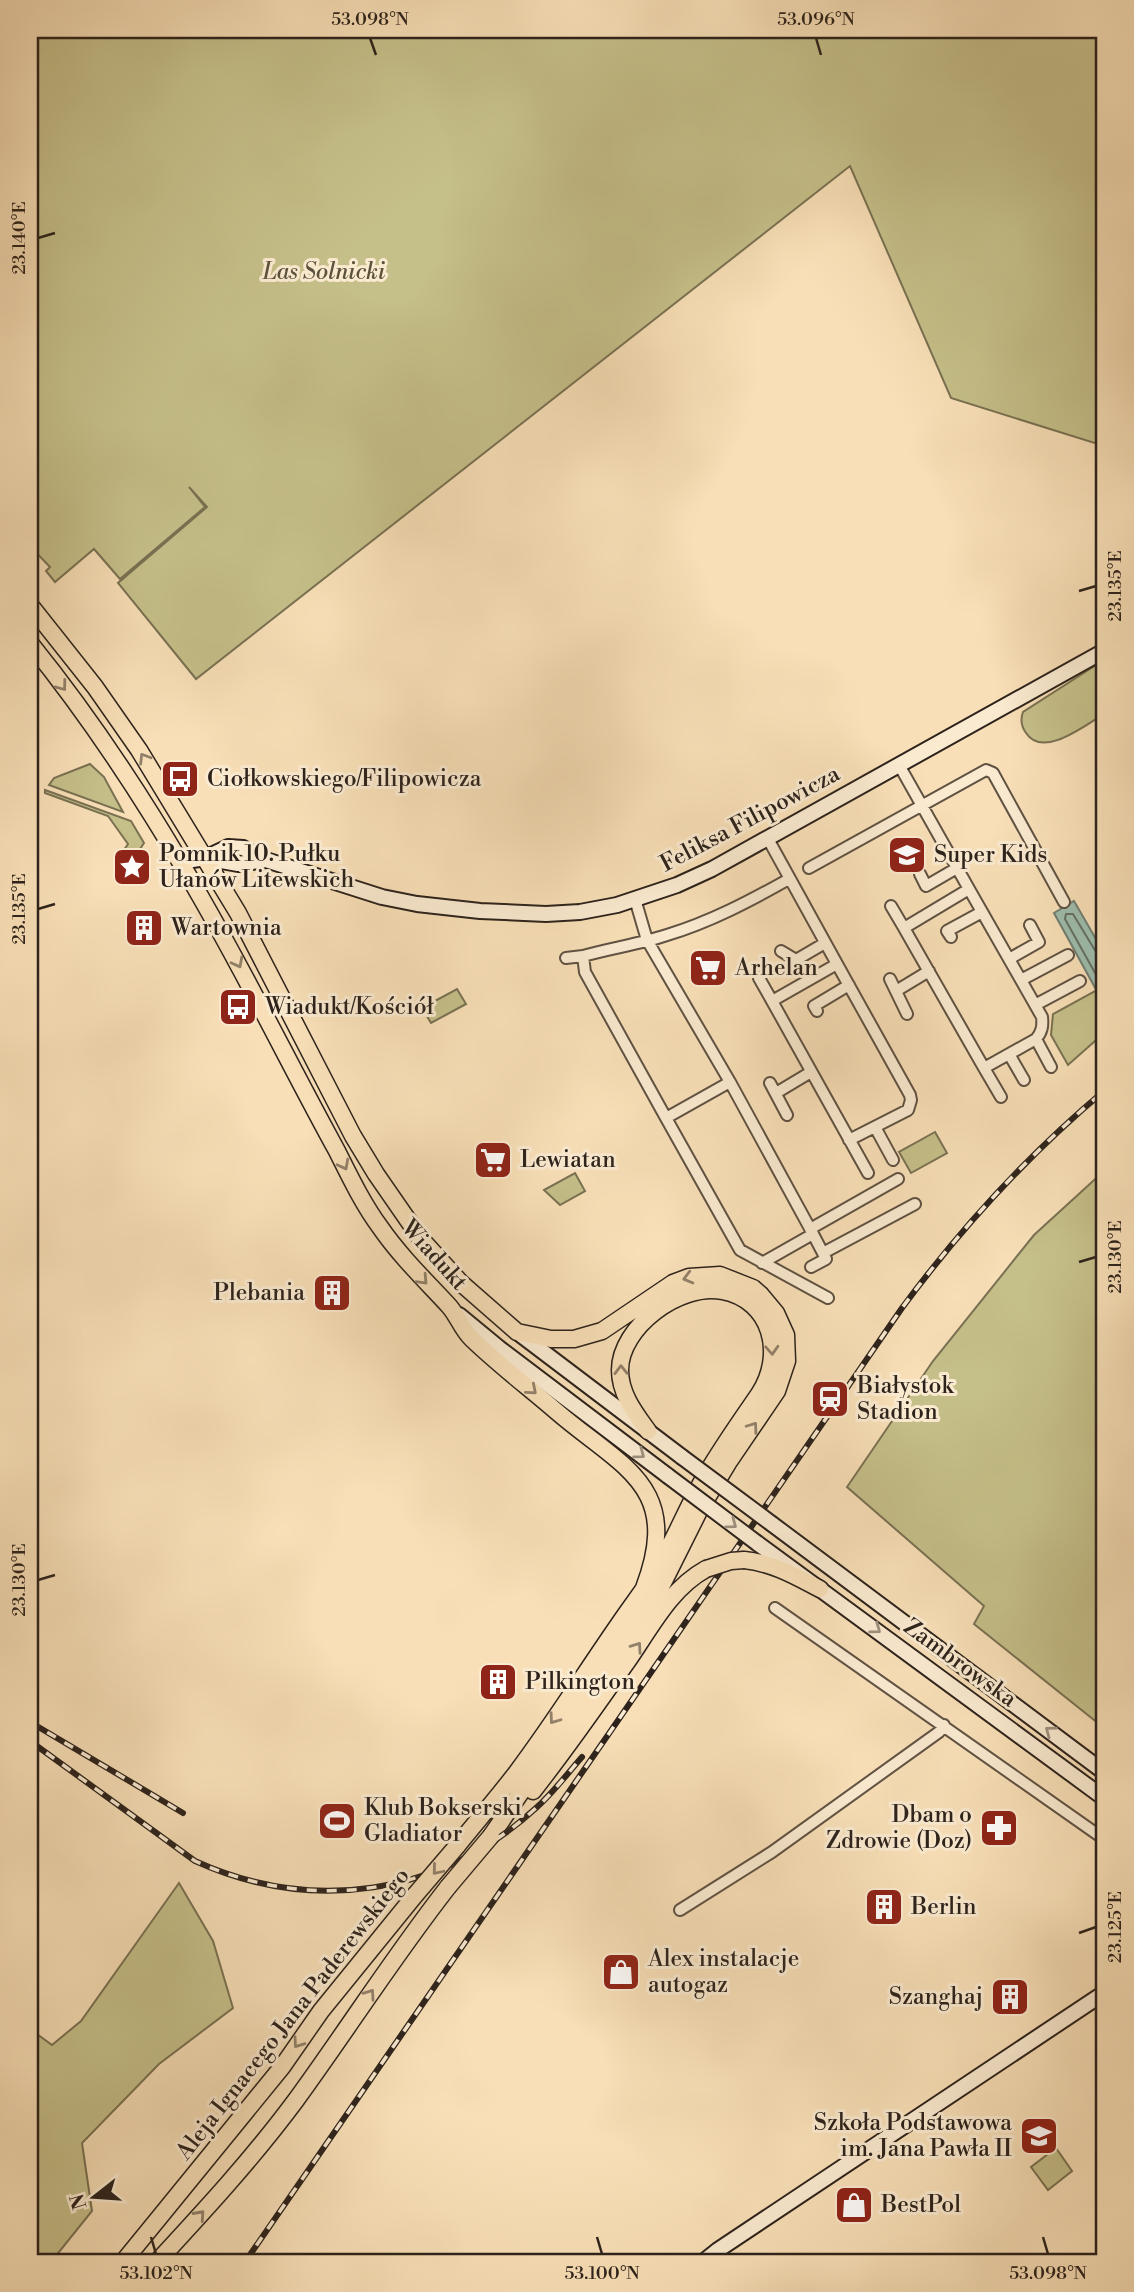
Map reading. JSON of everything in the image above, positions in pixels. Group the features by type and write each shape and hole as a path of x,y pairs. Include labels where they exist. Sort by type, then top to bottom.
{"main road":[{"name":"Wiadukt","path":"30,605 95,687 139,750 238,913 353,1136 387,1193 443,1264 517,1332 799,1544"},
{"name":"Wiadukt","path":"30,643 94,729 211,911 364,1203 398,1251 450,1307 499,1348 788,1564"},
{"name":"Feliksa Filipowicza","path":"180,862 205,858 238,864 266,860 382,897 480,911 545,914 580,912 635,900 677,886 712,869 1104,651"},
{"path":"491,1836 659,1591 699,1511 777,1391 787,1362 786,1335 770,1304 753,1288 720,1275 689,1277 673,1283 618,1321 590,1336 551,1339 517,1332"},
{"path":"644,1588 668,1550 699,1486 769,1376 773,1360 769,1329 745,1300 721,1290 691,1292 662,1308 632,1334 621,1356 621,1379 629,1402 648,1431"},
{"path":"450,1307 469,1337 566,1420 619,1460 639,1481 652,1506 657,1533 656,1553 644,1588"},
{"name":"Zambrowska","path":"799,1544 1104,1772"},
{"path":"491,1836 531,1794 568,1747 681,1587 693,1576 731,1561 744,1560 784,1570 820,1589"},
{"name":"Zambrowska","path":"788,1564 1104,1798"},
{"name":"Aleja Ignacego Jana Paderewskiego","path":"123,2262 282,2067 334,1994 517,1772 644,1588"},
{"name":"Aleja Ignacego Jana Paderewskiego","path":"157,2262 243,2168 295,2101 417,1927 491,1836"},
{"path":"703,2262 1104,1993"}],"street":[{"path":"899,765 1042,1017 1043,1026 1036,1038 984,1068"},
{"path":"809,868 986,770 993,773 1063,902"},
{"path":"768,839 911,1100 908,1110 849,1140"},
{"path":"920,874 926,886 957,869"},
{"path":"566,958 667,935 739,907 789,879"},
{"path":"904,928 969,889"},
{"path":"635,900 647,940 730,1082 826,1259 811,1267"},
{"path":"891,906 1001,1097"},
{"path":"951,937 947,931 982,912"},
{"path":"1009,959 1039,942 1030,925"},
{"path":"781,950 796,960 825,943"},
{"path":"1021,980 1068,955"},
{"path":"583,956 585,972 737,1246 743,1253 828,1298"},
{"path":"772,1001 837,964"},
{"path":"896,990 929,971"},
{"path":"759,978 868,1173"},
{"path":"890,979 907,1014"},
{"path":"1035,1005 1080,981"},
{"path":"817,1011 814,1006 849,985"},
{"path":"1036,1038 1051,1067"},
{"path":"1009,1054 1024,1080"},
{"path":"787,1115 773,1088 811,1072"},
{"path":"666,1118 730,1082"},
{"path":"875,1127 893,1160"},
{"path":"762,1263 898,1180"},
{"path":"823,1253 915,1204"},
{"path":"775,1608 1104,1839"},
{"path":"680,1910 772,1852 939,1732 944,1725"}],"green space":[{"name":"Las Solnicki","path":"30,30 1104,30 1104,446 951,398 850,166 196,679 118,583 207,507 189,487 205,507 120,579 94,549 55,582 46,571 50,567 30,546"},
{"path":"1104,660 1104,714 1064,737 1043,743 1033,740 1021,723 1023,712"},
{"path":"90,764 104,777 123,812 49,785 54,778"},
{"path":"45,790 131,821 144,843 128,867 118,859 128,844 108,816 45,793"},
{"path":"457,989 466,1004 431,1023 422,1008"},
{"path":"1095,991 1104,1006 1104,1033 1068,1065 1051,1035 1053,1014"},
{"path":"935,1132 947,1153 911,1173 899,1152"},
{"path":"1104,1171 1104,1728 974,1624 984,1606 847,1487 933,1361 1034,1235"},
{"path":"575,1173 585,1191 560,1205 544,1190"},
{"path":"179,1883 213,1941 233,2008 159,2064 82,2143 92,2211 51,2262 30,2262 30,2029 52,2045 81,2021"},
{"path":"1056,2148 1072,2171 1048,2190 1031,2167"}],"water":[{"path":"1074,901 1104,953 1104,1004 1054,913"}],"railway":[{"path":"245,2262 902,1308 948,1249 1022,1167 1104,1091"},
{"path":"30,1722 183,1813"},
{"path":"30,1741 195,1861 239,1878 284,1887 329,1891 373,1887 417,1877 459,1861 499,1838 536,1808 582,1757"}],"place":[{"name":"Ciołkowskiego/Filipowicza","path":"180,779"},
{"name":"Super Kids","path":"907,855"},
{"name":"Pomnik 10. Pułku Ułanów Litewskich","path":"132,867"},
{"name":"Wartownia","path":"144,928"},
{"name":"Arhelan","path":"708,968"},
{"name":"Wiadukt/Kościół","path":"238,1007"},
{"name":"Lewiatan","path":"493,1160"},
{"name":"Plebania","path":"332,1293"},
{"name":"Białystok Stadion","path":"830,1399"},
{"name":"Pilkington","path":"498,1682"},
{"name":"Klub Bokserski Gladiator","path":"337,1821"},
{"name":"Dbam o Zdrowie (Doz)","path":"999,1828"},
{"name":"Berlin","path":"884,1907"},
{"name":"Alex instalacje autogaz","path":"621,1972"},
{"name":"Szanghaj","path":"1010,1997"},
{"name":"Szkoła Podstawowa im. Jana Pawła II","path":"1039,2136"},
{"name":"BestPol","path":"854,2205"}]}
